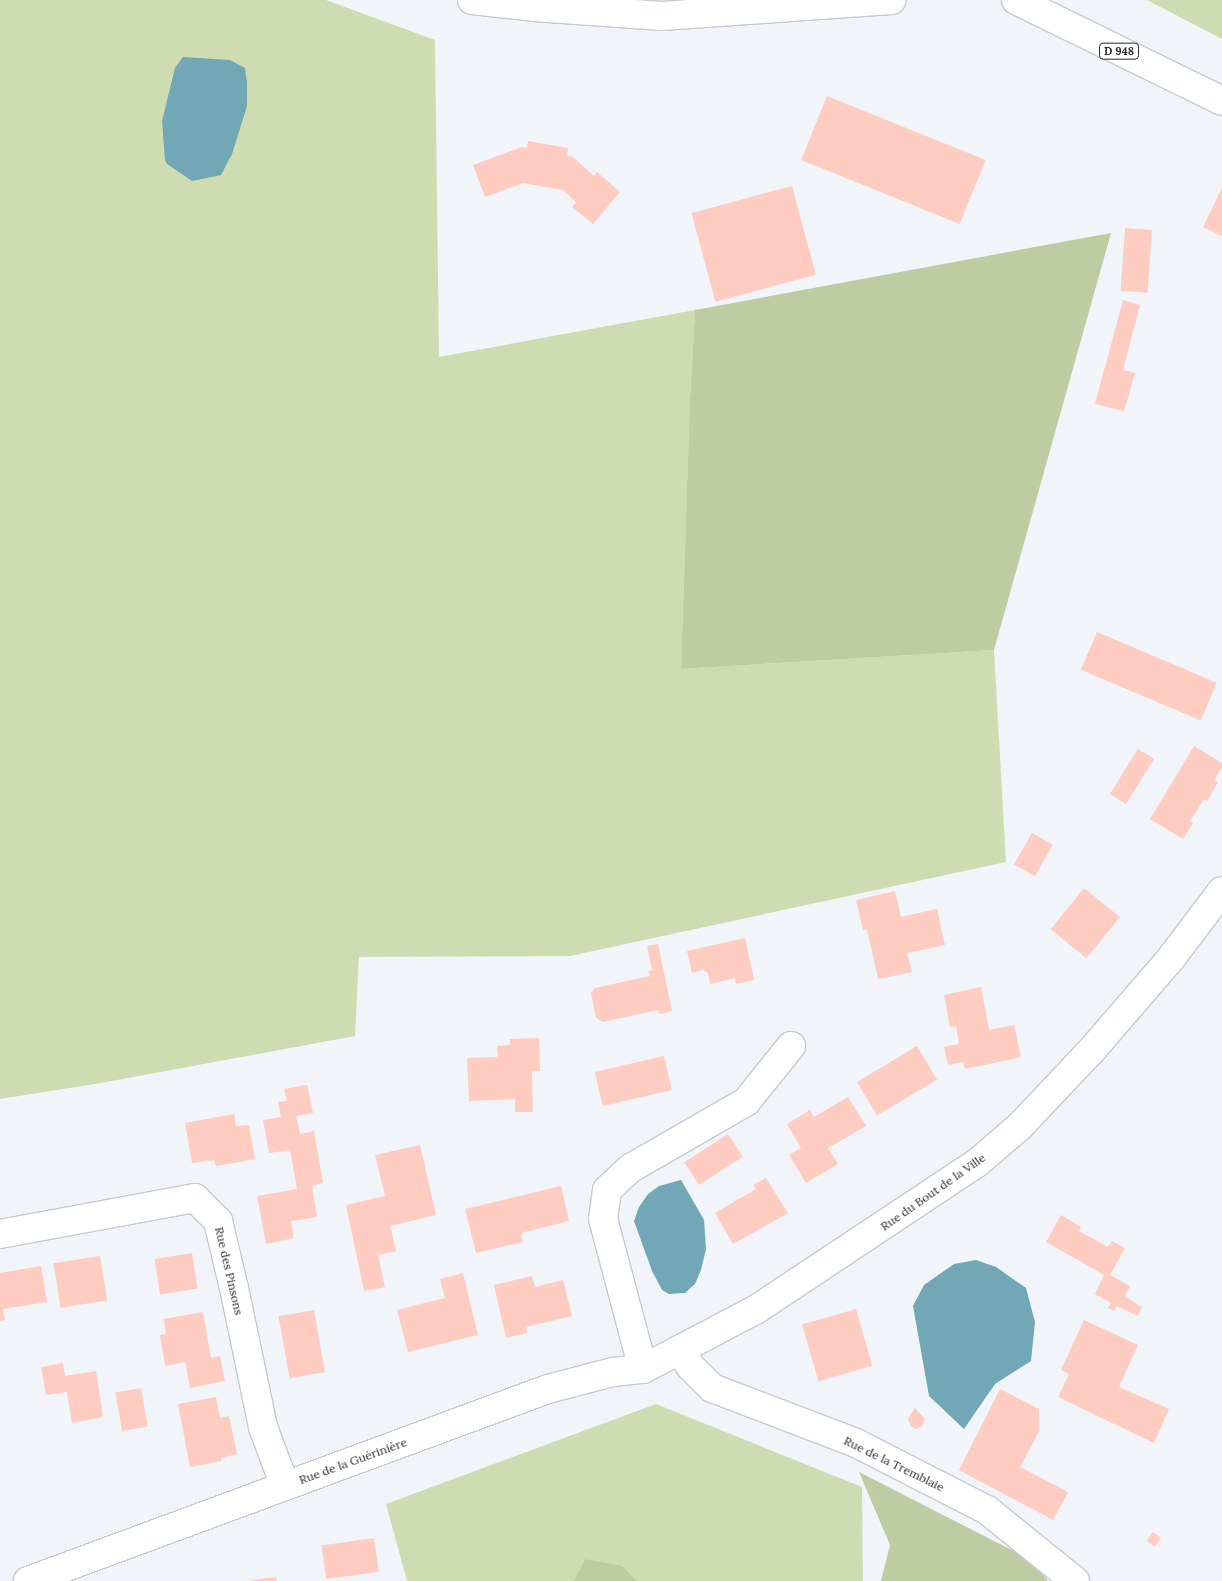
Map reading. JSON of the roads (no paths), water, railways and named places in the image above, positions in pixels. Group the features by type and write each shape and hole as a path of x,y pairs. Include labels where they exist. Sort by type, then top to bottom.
{"street":[{"path":"472,0 534,7 662,16 891,0"},
{"name":"D 948","path":"1016,0 1222,101"},
{"name":"Rue du Bout de la Ville","path":"680,1351 757,1309 977,1163 1020,1126 1091,1051 1172,957 1222,891"},
{"path":"643,1369 603,1219 608,1190 631,1168 746,1102 791,1046"},
{"name":"Rue des Pinsons","path":"0,1234 195,1198 218,1221 263,1427 285,1486"},
{"name":"Rue de la Guérinière","path":"28,1581 548,1389 613,1372 643,1369 680,1351"},
{"name":"Rue de la Tremblaie","path":"680,1351 712,1388 856,1444 987,1510 1075,1581"}],"water":[{"path":"183,57 230,60 245,68 247,82 247,106 232,154 221,175 192,181 167,164 165,160 162,121 175,68"},
{"path":"681,1180 704,1220 706,1249 701,1270 695,1284 685,1293 669,1294 662,1290 652,1271 634,1221 639,1207 648,1194 659,1186"},
{"path":"976,1260 996,1267 1026,1288 1035,1322 1031,1361 995,1384 964,1429 929,1396 913,1306 924,1285 954,1264"}]}
